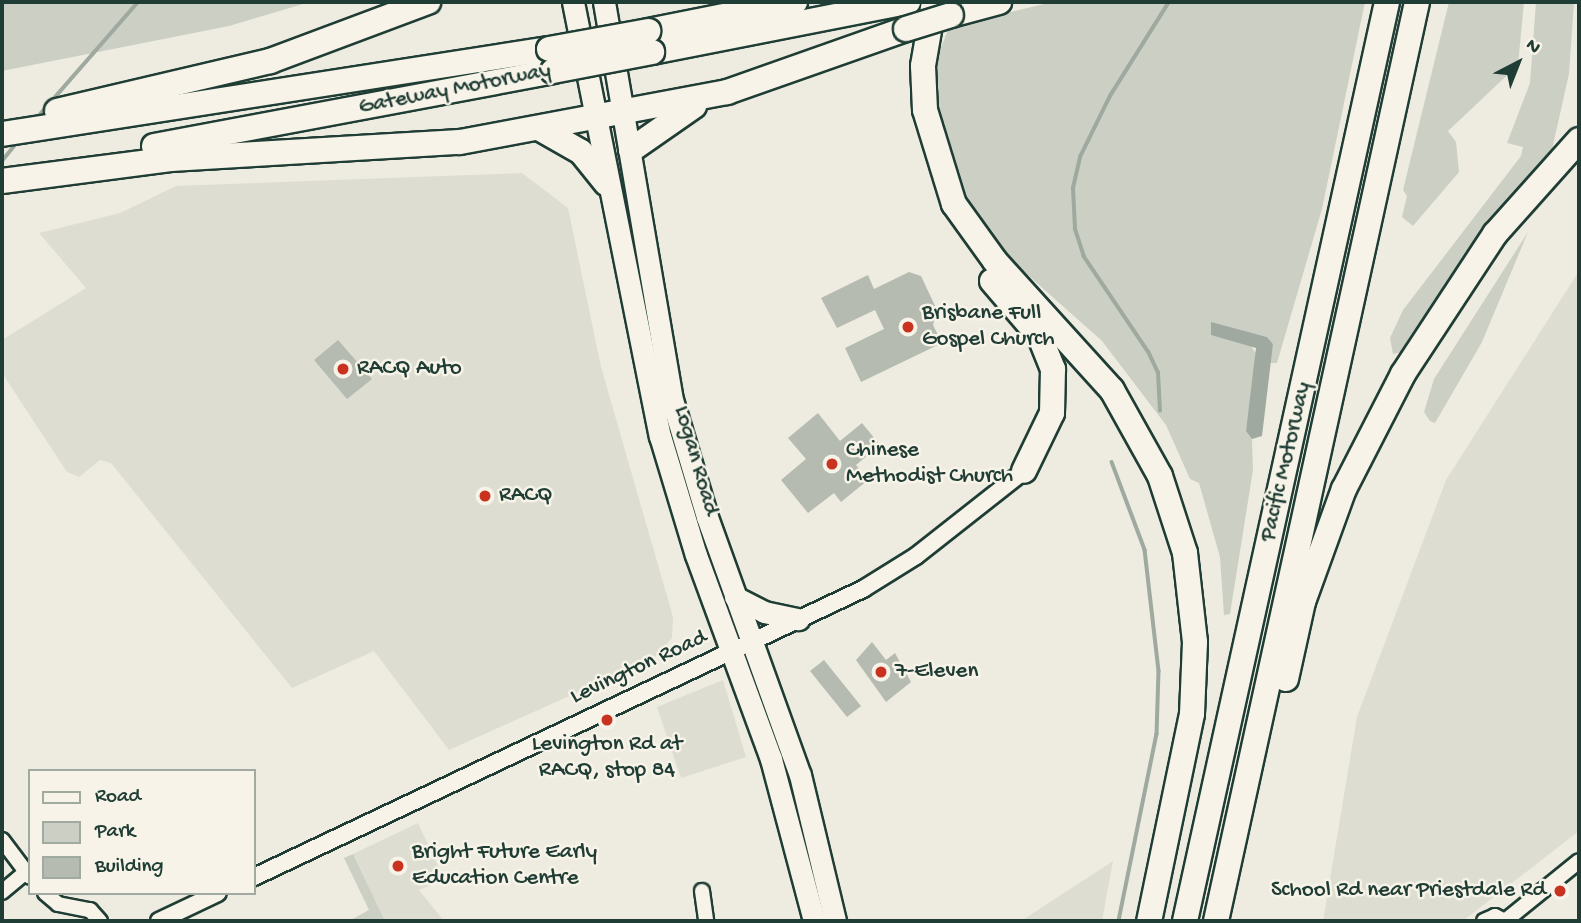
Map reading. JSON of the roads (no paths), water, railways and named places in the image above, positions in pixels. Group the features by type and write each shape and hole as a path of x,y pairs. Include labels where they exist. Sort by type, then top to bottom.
{"highway":[{"path":"2,128 51,120 270,61 428,2"},
{"name":"Gateway Motorway","path":"650,42 795,2"},
{"name":"Gateway Motorway","path":"15,174 551,60 908,2"},
{"path":"15,174 171,159 413,148 540,128 701,97 776,77 906,29 942,8 999,2"},
{"name":"Pacific Motorway","path":"1185,921 1387,2"},
{"name":"Pacific Motorway","path":"1216,921 1417,2"},
{"path":"942,8 913,103 936,197 957,237 1033,327 1051,359 1052,413 1024,471"},
{"name":"Gateway Motorway","path":"2,134 51,120 551,60"},
{"path":"923,66 928,132 954,204 995,261 1112,390 1160,476 1185,553 1195,642 1192,714 1149,921"},
{"path":"631,150 701,97"},
{"path":"540,128 581,152 606,183"},
{"path":"1233,921 1303,602 1344,489 1404,374 1456,288 1495,234 1579,140"}],"main road":[{"name":"Logan Road","path":"573,2 606,183 660,436 782,795 814,921"},
{"name":"Logan Road","path":"604,2 625,111 650,292 671,396 735,597 807,796 835,921"},
{"path":"735,597 764,612 798,619"}],"street":[{"name":"Levington Road","path":"256,876 798,619 901,567 1024,471"},
{"path":"2,840 28,874 2,892"},
{"path":"1484,921 1494,916 1505,921 1579,861"},
{"path":"702,891 706,921"},
{"path":"47,895 58,904 90,910 100,921"},
{"path":"159,921 176,917 214,895"}],"waterway":[{"path":"36,119 138,2"},
{"path":"1160,411 1158,373 1148,352 1084,257 1075,229 1073,188 1080,157 1110,96 1169,2"},
{"path":"2,161 18,141"},
{"path":"1112,462 1145,550 1159,671 1157,734 1119,921"}],"place":[{"name":"Brisbane Full Gospel Church","path":"908,327"},
{"name":"RACQ Auto","path":"343,369"},
{"name":"Chinese Methodist Church","path":"832,464"},
{"name":"RACQ","path":"485,496"},
{"name":"7-Eleven","path":"881,672"},
{"name":"Levington Rd at RACQ, stop 84","path":"607,720"},
{"name":"Bright Future Early Education Centre","path":"398,866"},
{"name":"School Rd near Priestdale Rd","path":"1560,891"}]}
